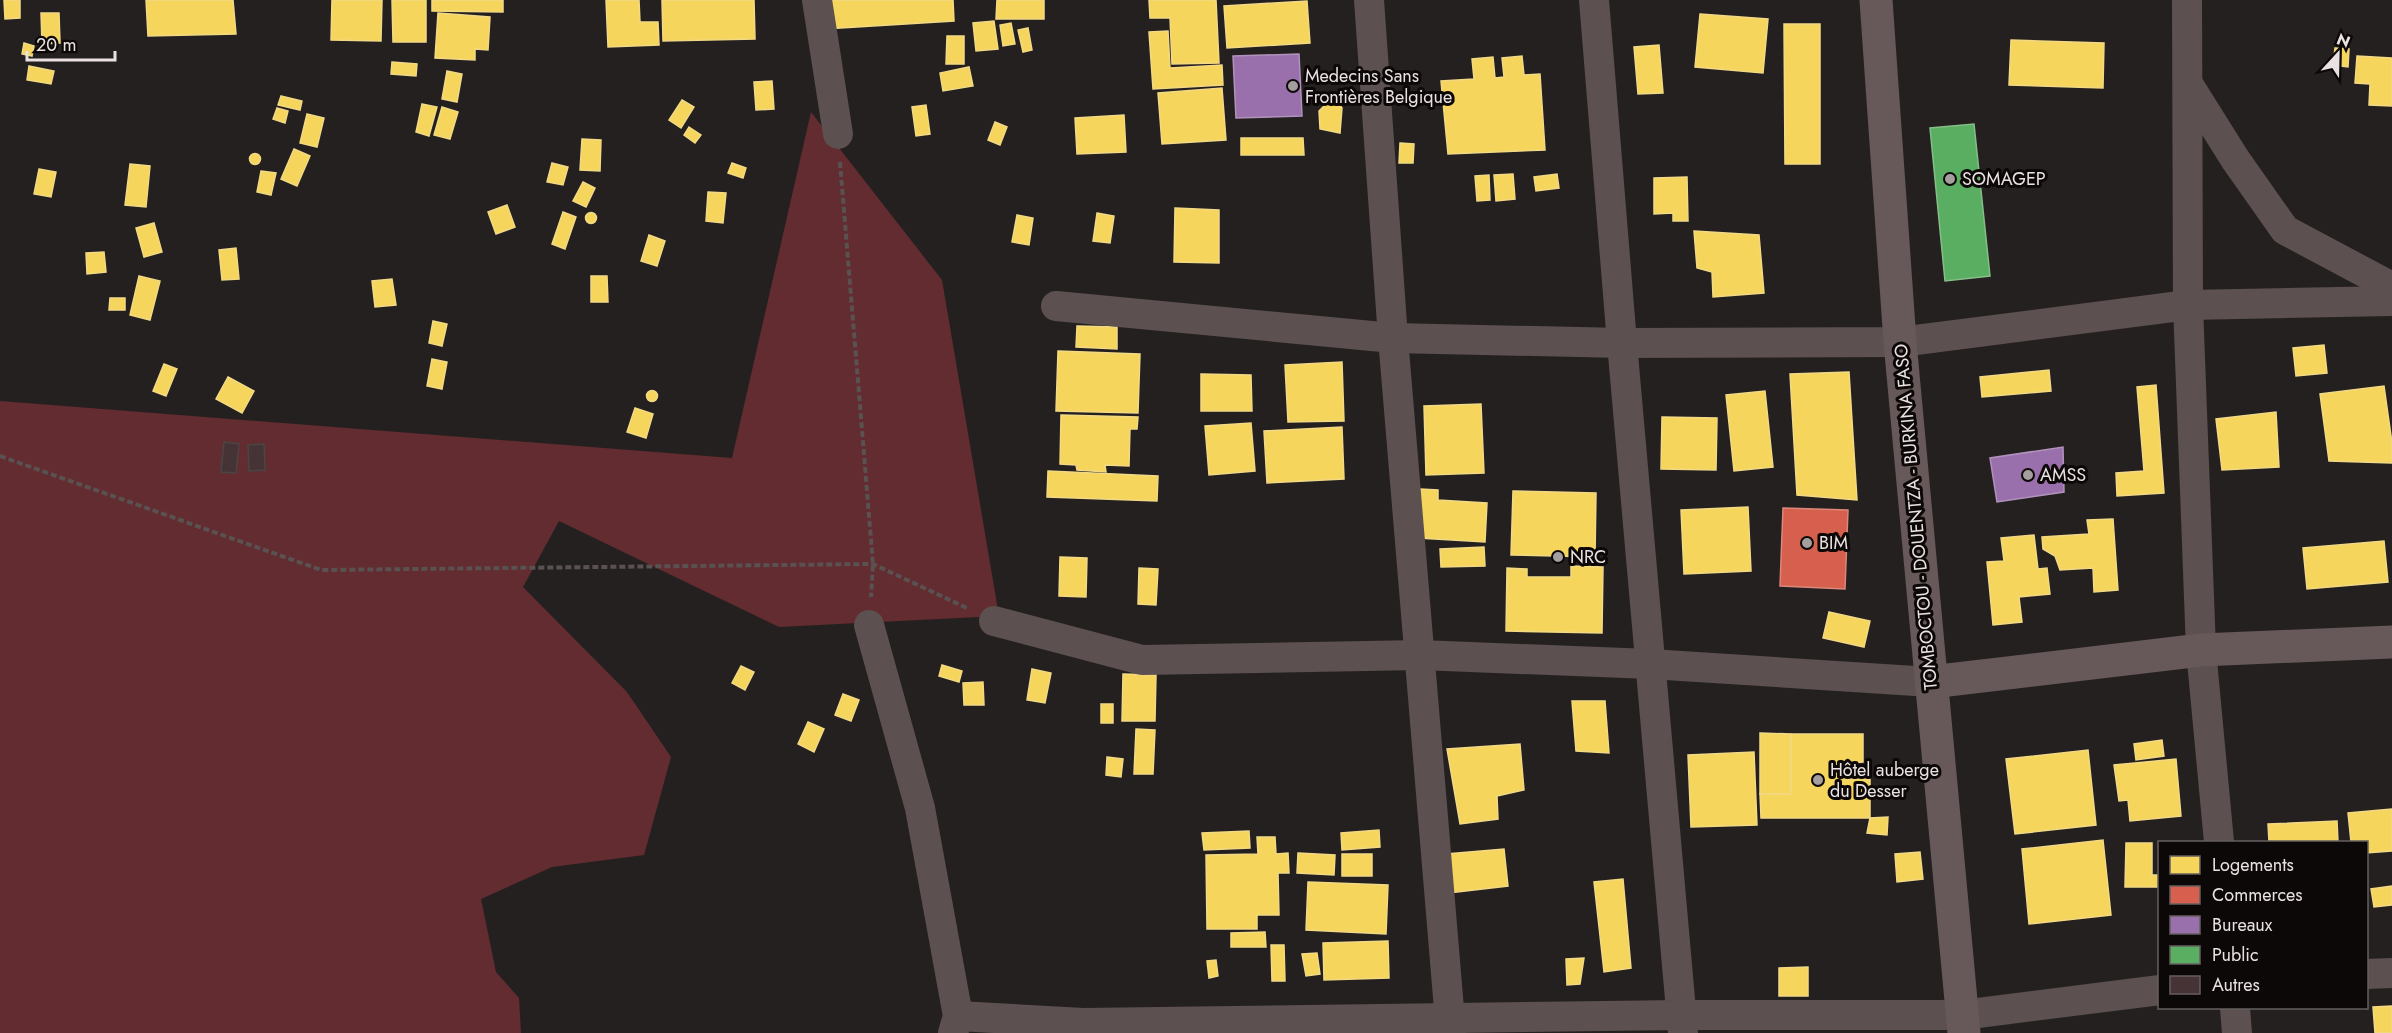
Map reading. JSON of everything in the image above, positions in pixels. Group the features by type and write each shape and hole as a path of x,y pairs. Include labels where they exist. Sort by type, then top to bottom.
{"main road":[{"name":"TOMBOCTOU - DOUENTZA - BURKINA FASO","path":"1876,0 1900,342 1963,1024"},
{"path":"1931,682 2201,650 2392,642"}],"street":[{"path":"817,0 838,134"},
{"path":"1369,0 1393,338 1450,1026"},
{"path":"1594,0 1682,1024"},
{"path":"2187,0 2188,305 2201,650 2219,841"},
{"path":"2188,84 2235,159 2286,230 2392,287"},
{"path":"1056,306 1393,338 1622,343 1900,342 2188,305 2392,301"},
{"path":"994,621 1142,660 1420,655 1650,664 1931,682"},
{"path":"869,625 920,808 956,1025 1083,1023 1450,1026 1963,1024 2158,990"},
{"path":"2368,974 2392,973"},
{"path":"2235,1009 2237,1033"}],"path":[{"path":"838,134 873,564 869,625"},
{"path":"0,456 321,570 873,564 994,621"}],"shaded area":[{"path":"811,112 942,280 999,616 779,627 559,521 523,587 627,692 671,757 644,855 552,867 481,899 496,972 519,998 521,1033 0,1033 0,401 732,458"}],"building: Logements":[{"path":"4,0 20,0 20,18 5,19"},
{"path":"146,0 233,0 236,34 148,36"},
{"path":"332,0 382,0 381,41 331,40"},
{"path":"392,0 426,0 426,42 393,42"},
{"path":"432,0 503,0 503,12 432,11"},
{"path":"606,0 639,0 640,22 658,22 659,45 608,47"},
{"path":"662,0 754,0 755,39 663,41"},
{"path":"823,0 953,0 954,21 825,29"},
{"path":"997,0 1044,0 1044,19 996,19"},
{"path":"1149,0 1216,0 1219,63 1172,64 1170,18 1150,18"},
{"path":"1307,1 1310,43 1227,48 1224,6"},
{"path":"41,13 59,13 60,43 42,44"},
{"path":"438,13 490,17 488,50 475,49 475,60 435,58"},
{"path":"1700,14 1768,19 1763,73 1695,67"},
{"path":"994,21 998,49 976,51 973,23"},
{"path":"1011,23 1015,44 1003,46 1000,25"},
{"path":"1784,24 1820,24 1820,164 1785,164"},
{"path":"1028,28 1032,50 1023,52 1018,30"},
{"path":"1168,31 1170,68 1222,65 1223,85 1153,89 1149,32"},
{"path":"947,36 964,36 964,64 946,64"},
{"path":"2011,40 2104,43 2103,88 2009,85"},
{"path":"24,43 34,46 32,56 22,54"},
{"path":"1659,45 1663,93 1638,94 1634,47"},
{"path":"2335,48 2349,49 2348,67 2333,65"},
{"path":"1522,56 1524,75 1540,74 1545,150 1448,154 1441,81 1474,79 1472,59 1493,57 1495,78 1504,77 1502,58"},
{"path":"2357,56 2392,58 2392,106 2369,105 2370,84 2355,83"},
{"path":"392,62 417,64 416,76 391,74"},
{"path":"29,66 54,71 51,84 27,80"},
{"path":"969,67 973,86 943,91 940,73"},
{"path":"447,71 462,74 457,102 442,99"},
{"path":"772,81 774,109 756,110 754,82"},
{"path":"1222,88 1226,140 1162,144 1158,93"},
{"path":"281,96 302,101 300,110 278,105"},
{"path":"1334,96 1342,108 1340,133 1320,129 1319,111"},
{"path":"682,100 694,107 681,128 669,120"},
{"path":"422,104 437,107 429,136 416,132"},
{"path":"926,105 930,134 916,136 912,107"},
{"path":"442,107 458,112 450,139 434,135"},
{"path":"277,108 288,111 285,123 273,119"},
{"path":"307,114 324,118 317,147 300,143"},
{"path":"1124,115 1126,152 1077,154 1075,118"},
{"path":"995,122 1007,127 1000,145 988,140"},
{"path":"689,127 701,135 695,143 684,135"},
{"path":"1241,138 1303,138 1304,155 1241,155"},
{"path":"582,139 601,140 600,171 580,170"},
{"path":"1400,143 1414,144 1413,163 1399,163"},
{"path":"294,149 310,156 297,186 281,179"},
{"path":"255,154 259,155 259,163 255,164 251,163 250,159 251,155"},
{"path":"552,163 568,167 563,185 547,182"},
{"path":"732,163 746,168 743,178 728,173"},
{"path":"130,164 150,166 146,207 125,205"},
{"path":"39,169 56,172 51,197 34,194"},
{"path":"261,171 276,173 271,195 257,192"},
{"path":"1513,174 1515,199 1496,201 1494,175"},
{"path":"1557,174 1559,188 1536,191 1534,177"},
{"path":"1489,175 1490,200 1477,201 1475,176"},
{"path":"1687,177 1688,221 1673,221 1673,213 1654,214 1654,178"},
{"path":"583,182 595,188 586,207 573,201"},
{"path":"708,192 726,193 723,223 706,221"},
{"path":"507,205 515,227 496,234 488,212"},
{"path":"1175,208 1219,210 1219,263 1174,262"},
{"path":"563,212 576,217 565,249 552,244"},
{"path":"591,213 595,214 595,222 591,223 587,222 586,218 587,214"},
{"path":"1097,213 1114,216 1110,243 1093,241"},
{"path":"1017,215 1033,218 1029,245 1012,242"},
{"path":"154,223 162,252 144,257 136,228"},
{"path":"1694,231 1759,235 1764,293 1713,297 1712,272 1697,268"},
{"path":"649,235 665,241 657,266 641,261"},
{"path":"236,248 239,279 222,280 219,250"},
{"path":"104,252 106,272 87,274 86,253"},
{"path":"139,276 160,281 150,320 130,315"},
{"path":"591,276 607,276 608,302 591,302"},
{"path":"392,279 396,305 375,307 372,281"},
{"path":"110,298 125,298 125,310 109,310"},
{"path":"433,321 447,324 442,346 429,343"},
{"path":"1077,326 1117,327 1117,349 1076,347"},
{"path":"2324,345 2327,373 2296,376 2293,348"},
{"path":"1058,351 1140,354 1138,413 1056,411"},
{"path":"432,359 447,362 442,389 427,386"},
{"path":"1342,362 1344,421 1288,422 1285,365"},
{"path":"164,364 177,369 166,396 153,391"},
{"path":"2049,370 2051,391 1982,397 1980,377"},
{"path":"1849,372 1857,500 1797,495 1790,374"},
{"path":"1201,374 1251,375 1252,411 1201,411"},
{"path":"228,377 254,391 242,413 216,399"},
{"path":"2156,385 2164,493 2117,496 2116,473 2144,471 2137,387"},
{"path":"2384,386 2392,443 2392,463 2329,461 2320,394"},
{"path":"652,391 656,392 656,400 652,401 648,400 647,396 648,392"},
{"path":"1765,391 1773,467 1734,471 1726,395"},
{"path":"1481,404 1484,473 1426,475 1424,406"},
{"path":"635,408 653,414 646,438 627,432"},
{"path":"2276,412 2279,467 2222,470 2216,419"},
{"path":"1061,415 1138,417 1137,429 1130,429 1129,466 1105,465 1106,472 1077,470 1076,465 1060,464"},
{"path":"1662,417 1717,418 1716,470 1661,469"},
{"path":"1251,423 1255,471 1209,475 1205,426"},
{"path":"1342,427 1344,479 1267,483 1264,431"},
{"path":"1048,471 1158,476 1157,501 1047,497"},
{"path":"1420,489 1438,490 1438,500 1487,503 1485,542 1418,538"},
{"path":"1513,491 1596,493 1595,557 1511,555"},
{"path":"1748,507 1751,571 1684,574 1681,510"},
{"path":"2113,519 2118,590 2094,592 2093,568 2060,570 2055,556 2043,549 2042,537 2089,534 2087,520"},
{"path":"2034,535 2038,569 2047,568 2050,594 2019,597 2022,622 1993,625 1987,562 2004,561 2001,538"},
{"path":"2384,541 2388,582 2307,589 2303,548"},
{"path":"1484,547 1485,566 1441,567 1440,549"},
{"path":"1060,557 1087,558 1086,597 1059,596"},
{"path":"1571,566 1603,567 1602,633 1506,631 1507,568 1527,569 1527,577 1571,577"},
{"path":"1139,568 1158,569 1156,605 1138,604"},
{"path":"1829,612 1870,621 1864,647 1823,638"},
{"path":"942,665 962,671 959,682 939,676"},
{"path":"741,666 754,672 745,690 732,683"},
{"path":"1032,669 1051,673 1045,703 1027,700"},
{"path":"1123,674 1156,675 1155,721 1122,721"},
{"path":"983,682 984,705 964,705 963,683"},
{"path":"843,694 859,700 851,721 835,715"},
{"path":"1572,701 1605,701 1609,753 1576,751"},
{"path":"1101,704 1113,704 1113,723 1101,723"},
{"path":"808,722 824,729 814,752 798,744"},
{"path":"1136,729 1155,730 1153,774 1134,774"},
{"path":"1760,733 1791,734 1791,794 1760,794"},
{"path":"1791,734 1863,734 1863,762 1844,763 1844,779 1870,779 1870,818 1761,818 1760,794 1791,794"},
{"path":"2162,740 2164,756 2136,760 2134,744"},
{"path":"1520,744 1524,790 1497,796 1498,819 1460,824 1447,749"},
{"path":"2088,750 2096,825 2015,834 2006,759"},
{"path":"1754,752 1757,825 1691,827 1688,755"},
{"path":"1107,757 1123,759 1121,777 1106,775"},
{"path":"2176,759 2181,816 2130,821 2128,800 2119,801 2114,765"},
{"path":"2392,809 2392,851 2368,853 2368,841 2351,841 2348,813"},
{"path":"1888,817 1887,835 1867,833 1870,818"},
{"path":"2337,821 2338,841 2269,841 2268,824"},
{"path":"1379,830 1380,847 1342,850 1341,833"},
{"path":"1249,831 1250,848 1204,850 1202,833"},
{"path":"1257,837 1275,837 1276,854 1288,853 1289,873 1278,873 1279,915 1257,915 1257,929 1207,929 1206,855 1258,854"},
{"path":"2103,840 2111,915 2029,924 2022,849"},
{"path":"2126,843 2152,843 2152,875 2158,875 2158,887 2125,887"},
{"path":"1504,849 1508,886 1449,893 1446,854"},
{"path":"1920,852 1923,879 1897,882 1895,854"},
{"path":"1298,853 1335,855 1334,875 1297,873"},
{"path":"1342,854 1372,854 1372,876 1342,876"},
{"path":"1623,879 1631,968 1604,972 1594,882"},
{"path":"1308,882 1388,885 1386,934 1306,930"},
{"path":"2392,886 2392,905 2374,907 2371,889"},
{"path":"1265,932 1266,947 1231,947 1231,933"},
{"path":"1388,941 1389,978 1324,980 1323,943"},
{"path":"1271,945 1284,945 1285,981 1272,981"},
{"path":"1317,953 1320,974 1306,976 1302,954"},
{"path":"1584,958 1580,984 1567,985 1566,959"},
{"path":"1216,960 1218,976 1209,978 1207,961"},
{"path":"1808,967 1808,996 1779,996 1779,968"},
{"path":"2392,1006 2392,1033 2375,1033 2373,1007"}],"building: Commerces":[{"path":"1783,508 1848,510 1845,589 1780,586"}],"building: Bureaux":[{"path":"1299,54 1302,116 1236,118 1233,56"},
{"name":"AMSS","path":"2063,447 2064,492 1997,502 1990,458"}],"building: Public":[{"path":"1974,124 1990,276 1945,281 1930,128"}],"building: Autres":[{"path":"224,442 239,444 236,473 221,472"},
{"path":"264,444 265,470 249,471 248,445"}],"place":[{"name":"Medecins Sans Frontières Belgique","path":"1293,86"},
{"name":"SOMAGEP","path":"1950,179"},
{"name":"AMSS","path":"2028,475"},
{"name":"BIM","path":"1807,543"},
{"name":"NRC","path":"1558,557"},
{"name":"Hôtel auberge du Desser","path":"1818,780"}]}
